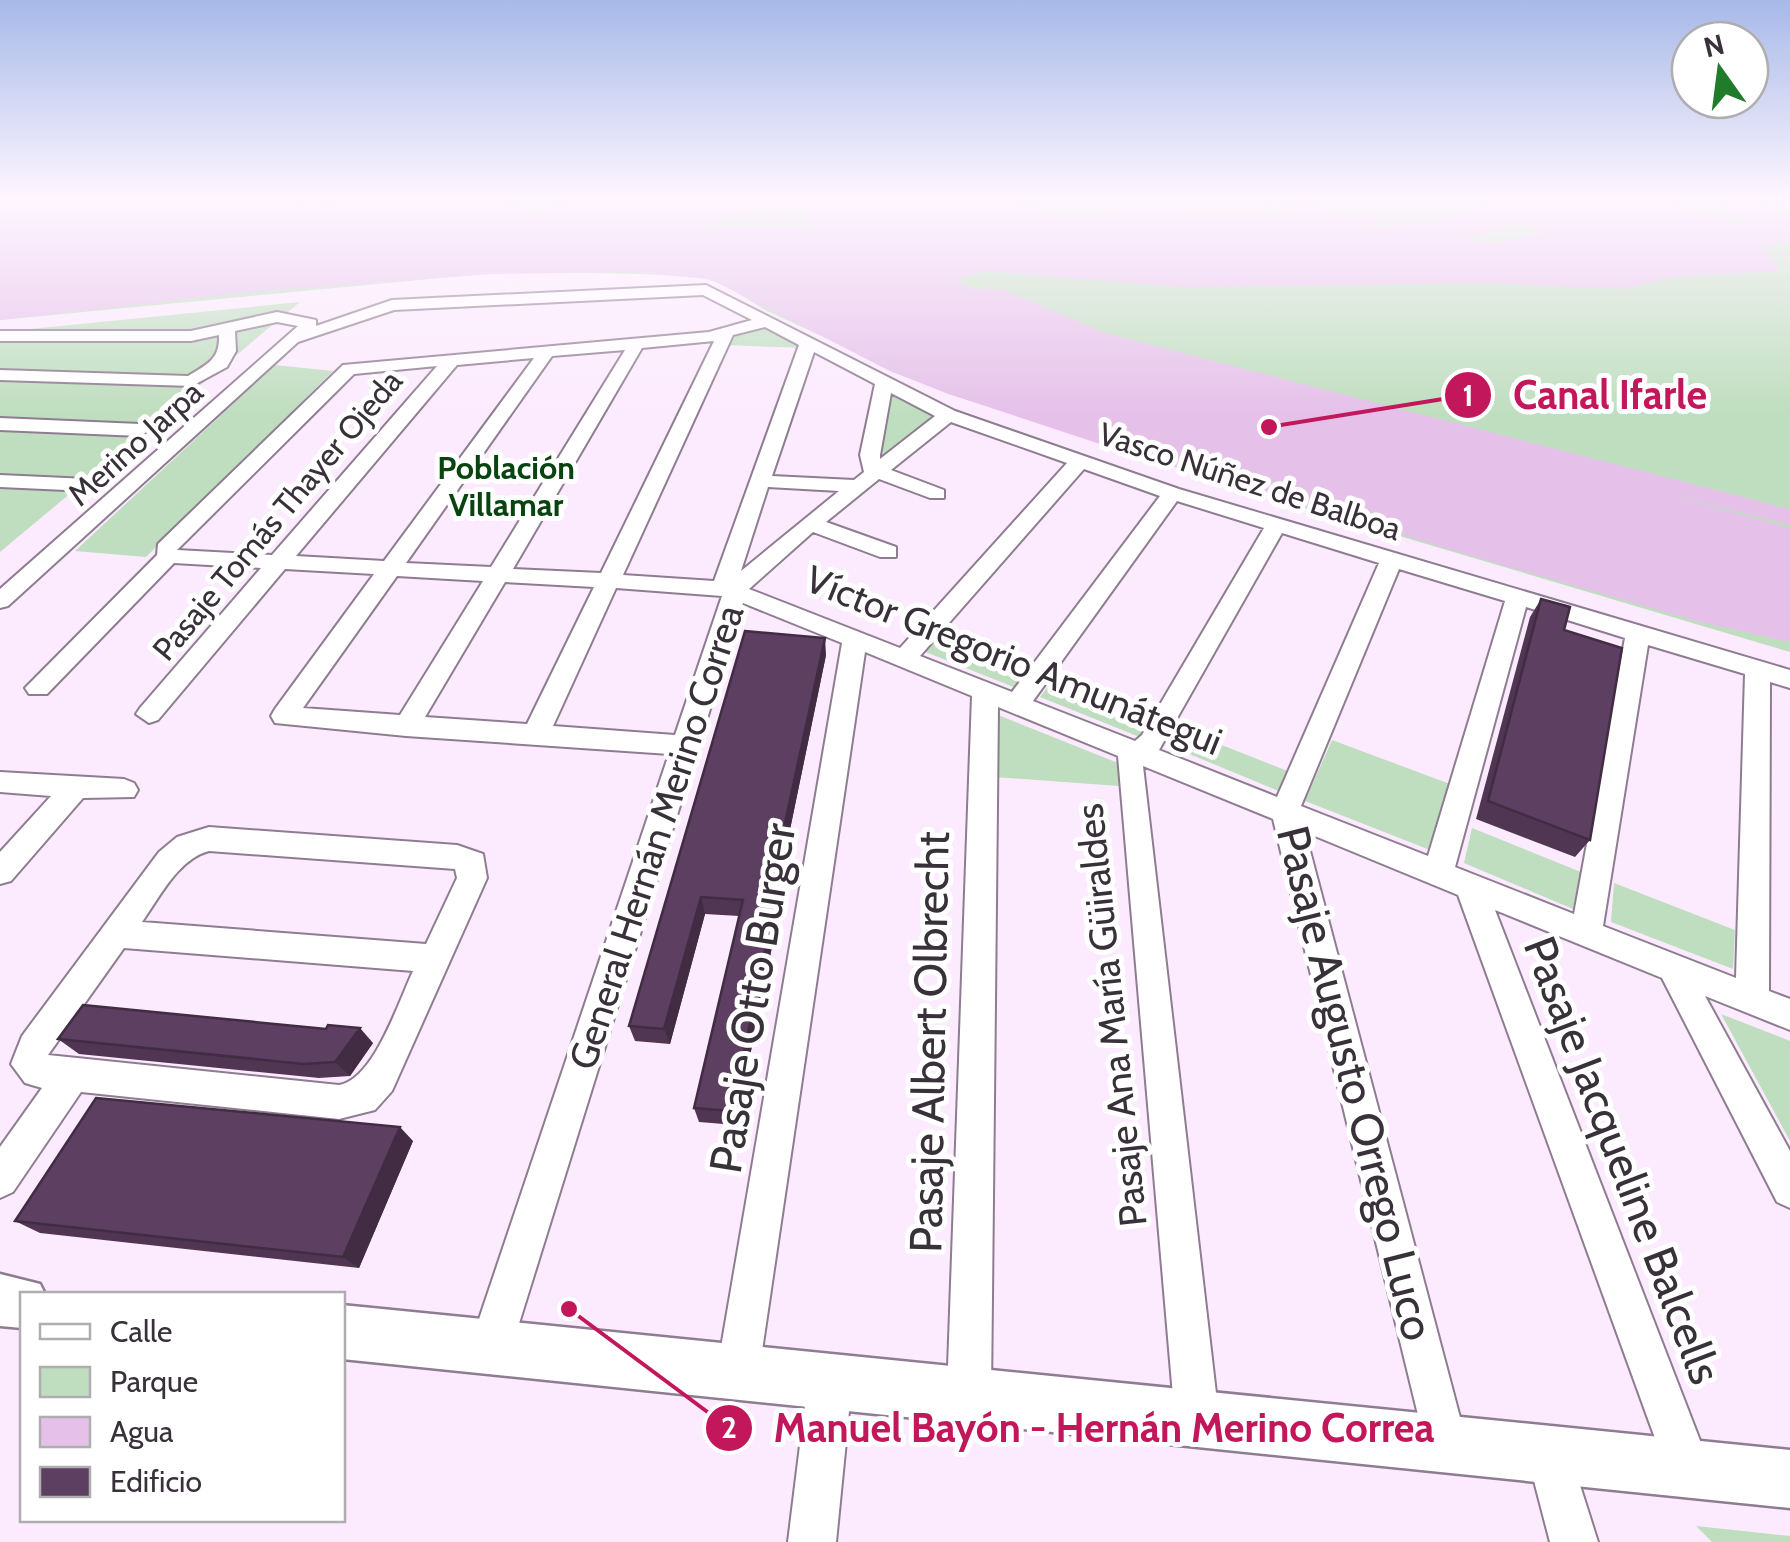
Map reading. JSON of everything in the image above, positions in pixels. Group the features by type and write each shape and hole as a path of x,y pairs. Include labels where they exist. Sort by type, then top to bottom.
{"street":[{"path":"0,336 76,333 171,337 227,332 272,318 303,328 350,308 680,288 717,295"},
{"path":"630,305 717,295"},
{"name":"Vasco Núñez de Balboa","path":"717,295 948,415 1172,493 1790,679"},
{"path":"38,688 168,556 166,549 339,374 356,367 726,334 767,321"},
{"name":"Merino Jarpa","path":"0,601 303,328"},
{"path":"0,375 192,381 221,362 228,350 227,332"},
{"path":"535,735 726,334"},
{"path":"406,726 638,343"},
{"path":"729,590 808,344"},
{"path":"548,350 284,716 685,745"},
{"name":"Pasaje Tomás Thayer Ojeda","path":"149,714 454,357"},
{"path":"866,480 884,384"},
{"name":"General Hernán Merino Correa","path":"491,1346 685,745 729,590 948,415"},
{"path":"0,424 140,430"},
{"path":"905,658 1080,460"},
{"path":"761,481 866,480 936,494"},
{"path":"0,482 88,486"},
{"path":"1017,704 1172,493"},
{"path":"810,524 888,552"},
{"name":"Pasaje Ana María Güiraldes","path":"1197,1419 1128,760 1151,742 1276,525"},
{"name":"Víctor Gregorio Amunátegui","path":"168,556 729,590 1790,1015"},
{"name":"Pasaje Augusto Orrego Luco","path":"1392,560 1285,811 1445,1444"},
{"path":"1454,879 1517,598"},
{"path":"1586,933 1638,634"},
{"name":"Pasaje Otto Burger","path":"738,1372 855,638"},
{"path":"1752,1000 1758,670"},
{"name":"Pasaje Albert Olbrecht","path":"969,1395 985,690"},
{"path":"0,782 124,790"},
{"path":"0,872 76,787"},
{"path":"198,841 466,858 474,870 472,878 435,959 380,1078 373,1089 350,1102 37,1071 28,1064 29,1056 170,860 198,841"},
{"name":"Pasaje Jacqueline Balcells","path":"1454,879 1688,1469"},
{"path":"116,934 435,959"},
{"path":"1673,968 1790,1189"},
{"path":"0,1179 72,1075"},
{"path":"345,1332 1790,1479"},
{"path":"812,1542 830,1381"},
{"path":"1550,1454 1574,1542"}],"green space":[{"path":"0,269 1790,269 1790,652 1268,497 946,393 767,311 721,283 697,277 717,276 512,271 0,320"},
{"path":"300,302 0,552 0,332"},
{"path":"767,321 805,348 723,345 727,335"},
{"path":"275,365 333,371 146,557 75,551"},
{"path":"885,386 946,415 875,472"},
{"path":"935,637 1028,673 1016,688 923,651"},
{"path":"1051,682 1152,722 1142,738 1040,697"},
{"path":"993,713 1118,763 1119,786 994,777"},
{"path":"1176,727 1290,772 1281,792 1165,744"},
{"path":"1332,740 1450,784 1430,850 1305,801"},
{"path":"1472,828 1581,872 1573,909 1464,863"},
{"path":"1614,883 1735,930 1733,969 1611,922"},
{"path":"1721,1014 1790,1041 1790,1141"},
{"path":"1696,1526 1790,1536 1790,1542 1712,1542"}],"water":[{"path":"0,269 1778,269 1681,276 1621,289 1490,283 1184,287 985,271 957,280 967,288 1005,290 1105,333 1790,509 1790,525 1663,493 1790,528 1790,642 1700,622 1502,565 1118,450 946,393 890,371 710,279 627,272 491,274 250,292 0,320"}],"building":[{"path":"1541,599 1570,607 1564,630 1622,648 1590,840 1488,801"},
{"path":"745,631 825,638 777,860 767,920 771,921 732,1111 694,1108 743,900 701,897 664,1029 629,1026"},
{"path":"83,1005 326,1029 328,1025 360,1028 335,1062 304,1064 58,1039"},
{"path":"96,1098 400,1127 343,1257 15,1221"}],"place":[{"name":"Canal Ifarle","path":"1269,427"},
{"name":"Manuel Bayón - Hernán Merino Correa","path":"569,1309"}],"district":[{"name":"Población Villamar","path":"506,486"}]}
